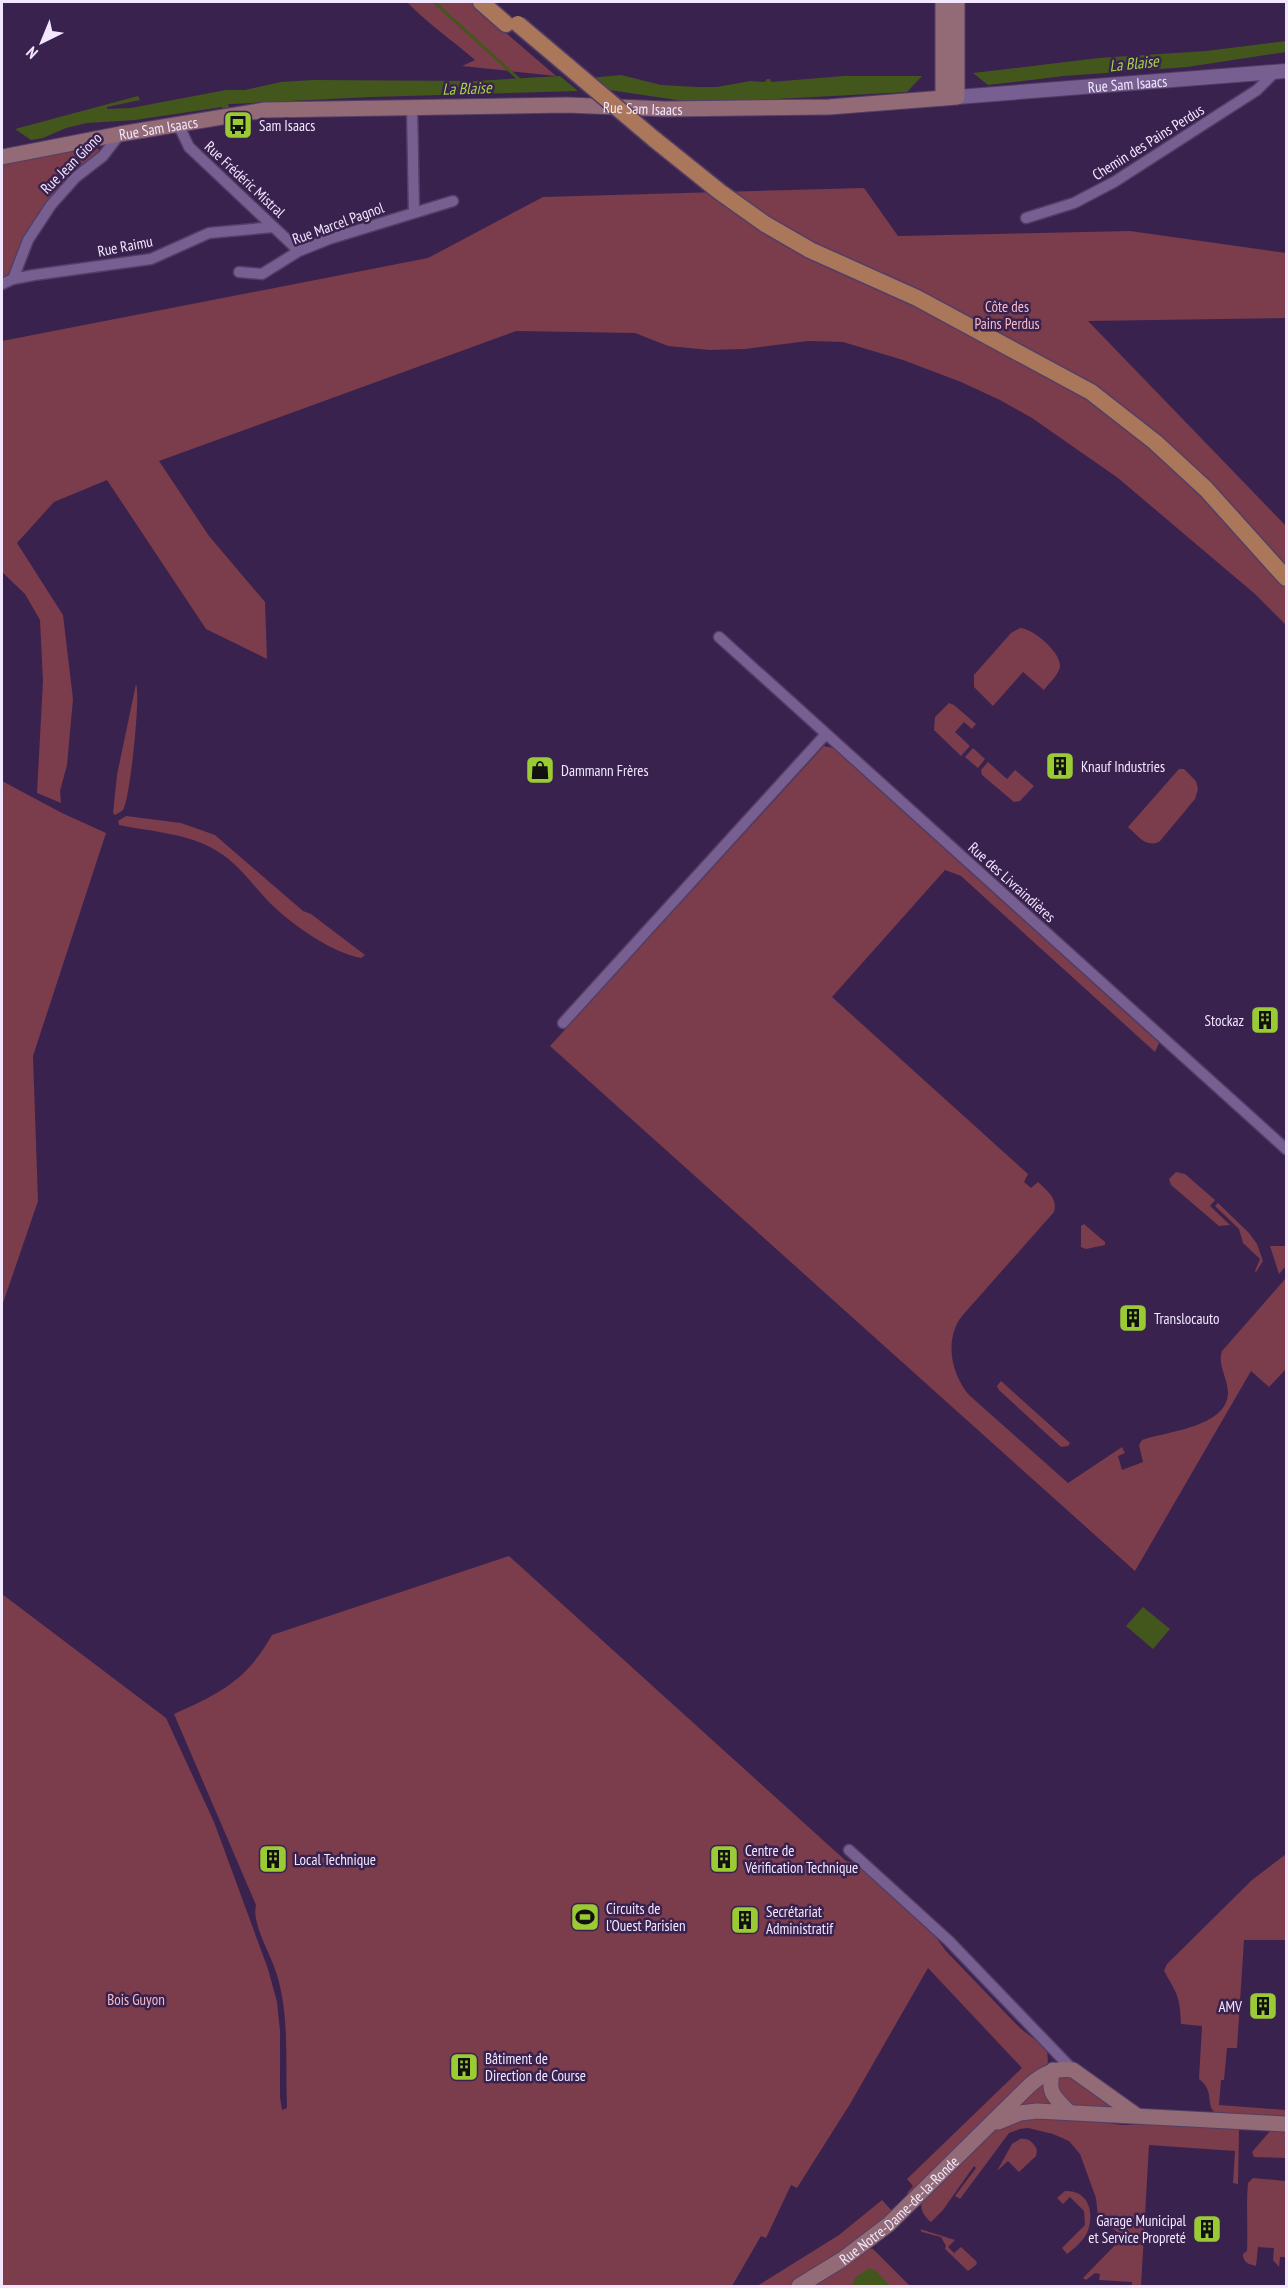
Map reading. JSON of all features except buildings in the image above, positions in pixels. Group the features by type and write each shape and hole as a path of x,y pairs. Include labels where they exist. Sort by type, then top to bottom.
{"main road":[{"path":"481,2 512,24 647,139 765,224 810,250 917,298 1091,392 1147,435 1206,489 1287,578"},
{"path":"495,2 512,24"},
{"path":"943,2 950,97"},
{"path":"950,97 957,2"},
{"name":"Rue Sam Isaacs","path":"2,157 120,134 265,110 567,105 666,109 829,107 950,97"},
{"path":"1068,2111 1051,2091 1053,2070 1073,2070 1136,2115"},
{"name":"Rue Notre-Dame-de-la-Ronde","path":"799,2286 843,2259 889,2224 991,2126 1030,2085 1053,2070"},
{"name":"Rue Notre-Dame-de-la-Ronde","path":"991,2126 1020,2113 1037,2111 1287,2124"}],"street":[{"name":"Rue Sam Isaacs","path":"950,97 1281,71"},
{"name":"Chemin des Pains Perdus","path":"1026,218 1074,202 1114,182 1257,90 1281,71"},
{"path":"412,106 414,213"},
{"name":"Rue Frédéric Mistral","path":"178,124 189,147 299,250"},
{"name":"Rue Jean Giono","path":"14,279 28,240 51,205 76,177 103,156 120,134"},
{"name":"Rue Marcel Pagnol","path":"239,272 262,274 299,250 453,201"},
{"name":"Rue Raimu","path":"2,285 14,279 151,260 209,233 274,227"},
{"name":"Rue des Livraindières","path":"719,637 1287,1149"},
{"path":"563,1023 826,734"},
{"path":"849,1850 949,1941 1073,2070"}],"green space":[{"path":"407,2 470,2 556,76 462,66 475,60"},
{"path":"95,146 99,154 69,172 71,176 42,209 27,234 9,274 2,278 2,164"},
{"name":"Côte des Pains Perdus","path":"864,188 898,236 1130,231 1286,253 1286,318 1088,321 1286,526 1286,625 1255,594 1118,478 1032,418 961,382 903,360 843,342 808,341 745,349 710,350 668,346 635,333 516,331 159,461 209,536 265,602 267,659 206,629 107,480 54,502 17,543 63,615 73,699 67,765 60,791 61,803 37,793 43,681 40,620 25,594 2,572 2,341 428,258 543,197"},
{"path":"1020,628 1031,632 1051,648 1059,660 1059,669 1044,690 1023,672 993,706 974,687 974,675 1011,633"},
{"path":"136,684 136,725 129,787 123,810 115,815 113,813 117,775"},
{"path":"949,703 976,724 972,729 964,722 955,732 970,746 961,756 934,730 935,717"},
{"path":"824,746 833,748 1159,1043 1155,1052 961,876 945,870 832,997 1028,1174 1024,1182 1031,1188 1038,1182 1051,1195 1054,1203 1054,1212 956,1325 952,1346 954,1367 969,1395 1068,1483 1122,1447 1125,1453 1118,1456 1122,1470 1143,1462 1139,1445 1142,1440 1194,1426 1218,1413 1225,1404 1228,1393 1221,1361 1222,1351 1286,1278 1286,1369 1269,1387 1251,1371 1135,1571 550,1046"},
{"path":"973,748 985,759 978,768 965,757"},
{"path":"988,762 1007,779 1015,770 1034,786 1020,801 1014,802 982,775 981,770"},
{"path":"1179,769 1184,769 1196,781 1198,789 1195,799 1160,841 1147,842 1128,827"},
{"path":"2,781 106,833 33,1056 38,1201 2,1306"},
{"path":"126,816 181,823 215,835 303,911 311,914 365,955 361,958 350,955 325,944 300,928 279,911 239,869 217,851 194,840 119,825 118,821"},
{"path":"1176,1172 1185,1174 1215,1200 1210,1206 1230,1225 1219,1226 1171,1185 1169,1179"},
{"path":"1218,1203 1257,1244 1263,1261 1256,1272 1260,1259 1243,1243 1239,1229 1215,1206"},
{"path":"1084,1224 1105,1242 1105,1245 1086,1249 1081,1247 1081,1226"},
{"path":"1270,1246 1286,1246 1286,1266 1279,1274"},
{"path":"1001,1381 1070,1443 1068,1446 1061,1447 999,1390 997,1386"},
{"name":"Circuits de l’Ouest Parisien","path":"509,1556 846,1861 859,1864 930,1929 946,1951 1020,2028 1047,2049 1048,2063 909,2195 907,2193 913,2186 907,2179 1022,2068 928,1968 850,2104 797,2188 791,2185 766,2238 761,2236 732,2286 2,2286 2,1594 166,1718 214,1822 268,1969 277,2002 280,2031 282,2110 287,2108 286,2041 284,2008 277,1975 256,1921 256,1905 174,1714 218,1692 242,1675 272,1635"},
{"path":"1286,1854 1286,1940 1244,1940 1237,2048 1227,2048 1219,2105 1286,2110 1286,2120 1215,2113 1207,2088 1199,2079 1202,2026 1181,2024 1177,1996 1164,1971 1167,1964 1252,1880"},
{"path":"1060,2075 1068,2076 1117,2108 1074,2106 1067,2103 1055,2085"},
{"path":"1042,2082 1055,2104 1012,2108"},
{"path":"1094,2117 1108,2123 1123,2125 1153,2121 1237,2127 1239,2130 1238,2184 1233,2183 1235,2151 1149,2145 1141,2286 1132,2286 1132,2282 1099,2280 1100,2274 1095,2273 1086,2280 1083,2278 1123,2237 1098,2216 1096,2198 1080,2154 1069,2141 1053,2134 1028,2128 1009,2133 960,2199 955,2196 976,2168 974,2166 943,2210 931,2222 923,2213 922,2201 996,2129 1014,2119"},
{"path":"1271,2130 1286,2130 1286,2158 1254,2157 1252,2152"},
{"path":"1020,2139 1026,2139 1032,2143 1037,2150 1036,2156 1019,2172 1008,2161 997,2171 1012,2144"},
{"path":"1253,2178 1286,2181 1286,2257 1280,2257 1279,2267 1273,2260 1274,2248 1258,2247 1256,2266 1247,2263 1243,2257 1247,2251 1248,2183"},
{"path":"1065,2191 1080,2194 1088,2204 1090,2211 1087,2233 1067,2254 1062,2248 1085,2225 1084,2211 1070,2197 1063,2204 1057,2198"},
{"path":"882,2200 892,2211 869,2233 792,2286 757,2286 839,2235"},
{"path":"920,2229 955,2240 948,2247 954,2253 961,2247 977,2264 968,2271 945,2249 946,2246 941,2237 922,2232"},
{"path":"868,2248 873,2249 910,2286 811,2286"}],"water":[{"name":"La Blaise","path":"1286,41 1286,52 1187,67 1064,76 988,85 973,73 1099,58 1206,51"},
{"path":"621,75 661,85 697,87 717,87 750,81 765,82 767,79 771,82 844,76 922,76 907,92 721,102 716,100 690,102 603,89 590,78"},
{"name":"La Blaise","path":"560,76 578,91 228,104 229,108 223,109 222,107 135,120 87,123 31,140 15,129 138,96 140,100 107,107 107,109 131,108 281,82 313,80 474,81"},
{"path":"1143,1607 1170,1629 1153,1649 1126,1626"},
{"path":"869,2268 876,2271 890,2286 854,2286 855,2278"}],"waterway":[{"path":"434,2 521,81"}],"place":[{"name":"Sam Isaacs","path":"238,125"},
{"name":"Knauf Industries","path":"1060,766"},
{"name":"Dammann Frères","path":"540,770"},
{"name":"Stockaz","path":"1265,1020"},
{"name":"Translocauto","path":"1133,1318"},
{"name":"Local Technique","path":"273,1859"},
{"name":"Centre de Vérification Technique","path":"724,1859"},
{"name":"Circuits de l’Ouest Parisien","path":"585,1917"},
{"name":"Secrétariat Administratif","path":"745,1920"},
{"name":"AMV","path":"1263,2006"},
{"name":"Bâtiment de Direction de Course","path":"464,2067"},
{"name":"Garage Municipal et Service Propreté","path":"1207,2229"}],"park label":[{"name":"Bois Guyon","path":"136,1999"}]}
